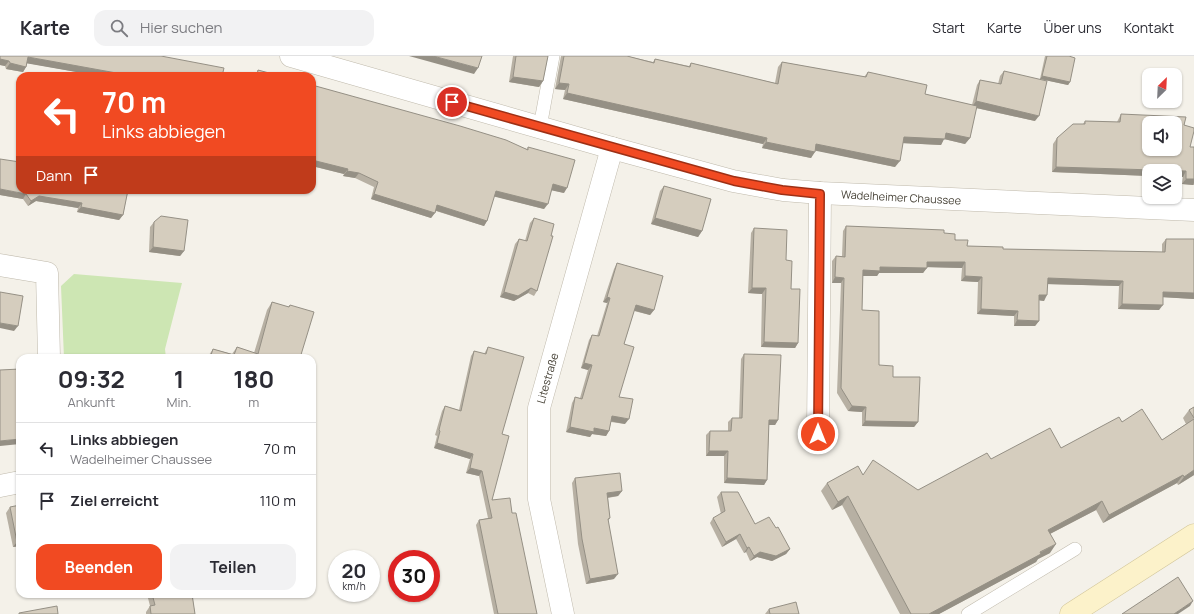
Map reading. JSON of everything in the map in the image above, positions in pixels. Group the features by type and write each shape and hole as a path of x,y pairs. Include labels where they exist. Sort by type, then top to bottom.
{"street":[{"name":"Wadelheimer Chaussee","path":"291,56 612,148 734,181 782,190 820,194 1194,210"},
{"name":"Litestraße","path":"563,614 539,499 539,408 612,148"},
{"path":"818,434 820,194"},
{"path":"0,265 47,273 49,354"},
{"path":"0,486 16,483"},
{"path":"1071,614 1194,535"}],"lane":[{"path":"540,127 553,56"},
{"path":"968,614 1075,549"}],"green space":[{"path":"74,274 182,283 165,349 166,354 64,354 61,286"}],"building":[{"path":"0,56 161,56 224,68 223,72 111,72 28,57 26,67 0,59"},
{"path":"433,56 482,56 478,68"},
{"path":"516,56 548,56 543,81 513,77"},
{"path":"564,56 627,56 654,63 655,59 690,67 691,63 778,84 782,62 866,77 868,72 927,85 925,94 977,106 970,138 946,133 945,139 904,137 900,161 816,144 815,152 766,142 767,138 567,93 569,84 559,83"},
{"path":"1047,56 1069,56 1075,58 1070,82 1042,76"},
{"path":"1004,71 1047,81 1039,116 976,101 980,80 1001,84"},
{"path":"316,86 460,126 506,140 528,150 528,147 575,160 567,188 553,184 548,204 496,191 487,221 437,205 435,213 374,194 378,182 359,173 347,171 348,169 316,161"},
{"path":"1121,114 1164,116 1142,116 1142,156 1182,156 1182,117 1186,117 1184,125 1194,128 1190,147 1194,147 1194,179 1186,179 1186,171 1182,171 1182,164 1142,164 1142,170 1056,167 1057,138 1073,124 1085,124 1085,121 1120,122"},
{"path":"0,159 16,161 16,192 0,189"},
{"path":"664,186 711,199 702,231 655,218"},
{"path":"26,194 127,194 123,215 81,207 82,203 39,196 31,201"},
{"path":"161,216 188,220 184,251 153,247 154,222"},
{"path":"534,218 554,224 551,236 553,236 537,291 531,288 518,296 504,292 519,239 527,241"},
{"path":"846,226 944,230 944,233 955,234 955,240 968,240 967,246 1003,247 1003,249 1165,252 1166,239 1194,239 1194,293 1163,292 1163,305 1122,304 1123,281 1048,278 1047,295 1039,295 1039,321 1017,320 1018,311 981,309 982,277 965,276 965,262 927,262 927,268 880,267 880,271 863,270 862,310 879,311 879,365 893,366 893,377 920,377 918,422 865,421 866,407 852,406 841,388 844,278 835,277 836,256 845,257"},
{"path":"754,228 787,230 786,260 792,261 791,289 800,289 798,343 764,342 766,288 752,288"},
{"path":"617,263 663,276 654,310 636,305 624,344 634,347 619,397 633,399 629,419 612,416 609,431 594,428 594,432 570,427 575,397 582,399 592,365 584,363 592,335 599,336 610,298 607,297"},
{"path":"0,292 23,296 18,326 0,323"},
{"path":"272,302 289,307 290,305 314,312 301,354 258,354"},
{"path":"237,347 258,354 234,354"},
{"path":"488,347 524,357 502,434 509,436 492,500 510,498 512,513 516,513 537,614 498,614 479,520 492,518 482,471 470,468 473,454 437,443 445,406 461,411 474,351 486,354"},
{"path":"213,349 230,354 211,354"},
{"path":"744,354 781,355 778,420 769,420 767,480 727,478 728,451 709,451 710,431 731,431 732,418 742,418"},
{"path":"16,369 16,439 0,441 0,370"},
{"path":"1194,407 1194,418 1189,410"},
{"path":"1142,409 1162,440 1194,419 1194,470 1184,477 1183,475 1109,515 1102,501 1048,530 1056,544 1040,552 1041,554 929,614 911,614 848,496 838,502 827,483 858,466 863,475 873,460 918,490 987,453 991,459 1050,428 1061,448 1119,417 1122,422"},
{"path":"620,473 622,491 607,493 610,518 608,519 618,574 590,579 582,539 575,478"},
{"path":"721,492 738,492 755,524 769,517 776,528 778,527 790,549 776,556 760,552 754,556 749,547 747,548 740,534 726,542 713,518 725,511"},
{"path":"16,506 16,537 10,507"},
{"path":"1178,577 1193,601 1174,614 1122,614"},
{"path":"153,598 193,598 195,614 151,614 150,606 155,605"},
{"path":"796,602 799,614 770,614 769,609"},
{"path":"57,606 58,614 19,614 19,613"}],"route":[{"path":"452,102 734,181 782,190 820,194 818,434"}]}
